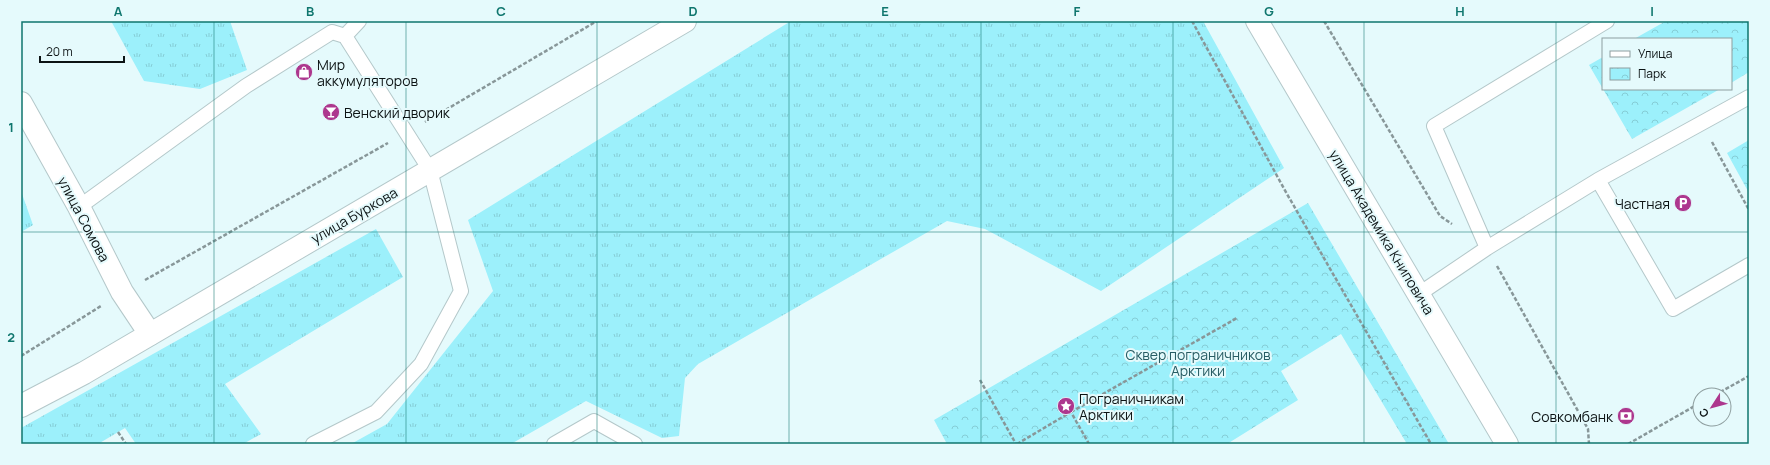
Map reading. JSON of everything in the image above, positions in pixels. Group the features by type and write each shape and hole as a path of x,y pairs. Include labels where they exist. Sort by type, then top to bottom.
{"street":[{"name":"улица Буркова","path":"21,406 84,373 685,21"},
{"name":"улица Академика Книповича","path":"1257,21 1507,444"},
{"name":"улица Сомова","path":"21,103 79,207 122,292 150,334"}],"lane":[{"path":"345,36 359,21"},
{"path":"1487,248 1434,126 1607,21"},
{"path":"79,207 246,86 332,32 345,36 430,170 461,291 421,364 376,412 313,444"},
{"path":"1419,294 1487,248 1598,180 1749,97"},
{"path":"1598,180 1672,309 1749,265"},
{"path":"554,444 594,421 635,444"}],"path":[{"path":"21,356 122,292 406,133 597,21"},
{"path":"1192,21 1291,200 1431,444"},
{"path":"1324,21 1440,216 1487,248 1588,429 1589,444"},
{"path":"1702,123 1749,210"},
{"path":"980,380 1017,444 1237,318"},
{"path":"1729,387 1749,376"},
{"path":"1628,444 1692,408"},
{"path":"1071,412 1089,444"},
{"path":"118,432 126,444"}],"green space":[{"path":"111,21 230,21 247,70 200,89 144,81"},
{"path":"791,21 1203,21 1284,168 1101,291 985,229 947,221 698,364 685,378 679,436 662,438 586,401 511,444 351,444 387,424 493,291 468,220"},
{"path":"1666,21 1749,21 1749,72 1732,82 1732,38 1636,38"},
{"path":"1602,58 1602,87 1589,65"},
{"path":"1604,90 1718,90 1632,139"},
{"path":"1749,140 1749,193 1727,153"},
{"path":"21,191 33,225 21,232"},
{"name":"Сквер пограничников Арктики","path":"1308,203 1449,444 1407,444 1341,334 1281,371 1298,400 1227,444 947,444 934,420"},
{"path":"376,229 403,277 225,384 261,434 243,444 136,444 125,428 98,444 21,444 21,428"}],"place":[{"name":"Мир аккумуляторов","path":"304,72"},
{"name":"Венский дворик","path":"331,112"},
{"name":"Частная","path":"1683,203"},
{"name":"Пограничникам Арктики","path":"1066,406"},
{"name":"Совкомбанк","path":"1626,416"}]}
